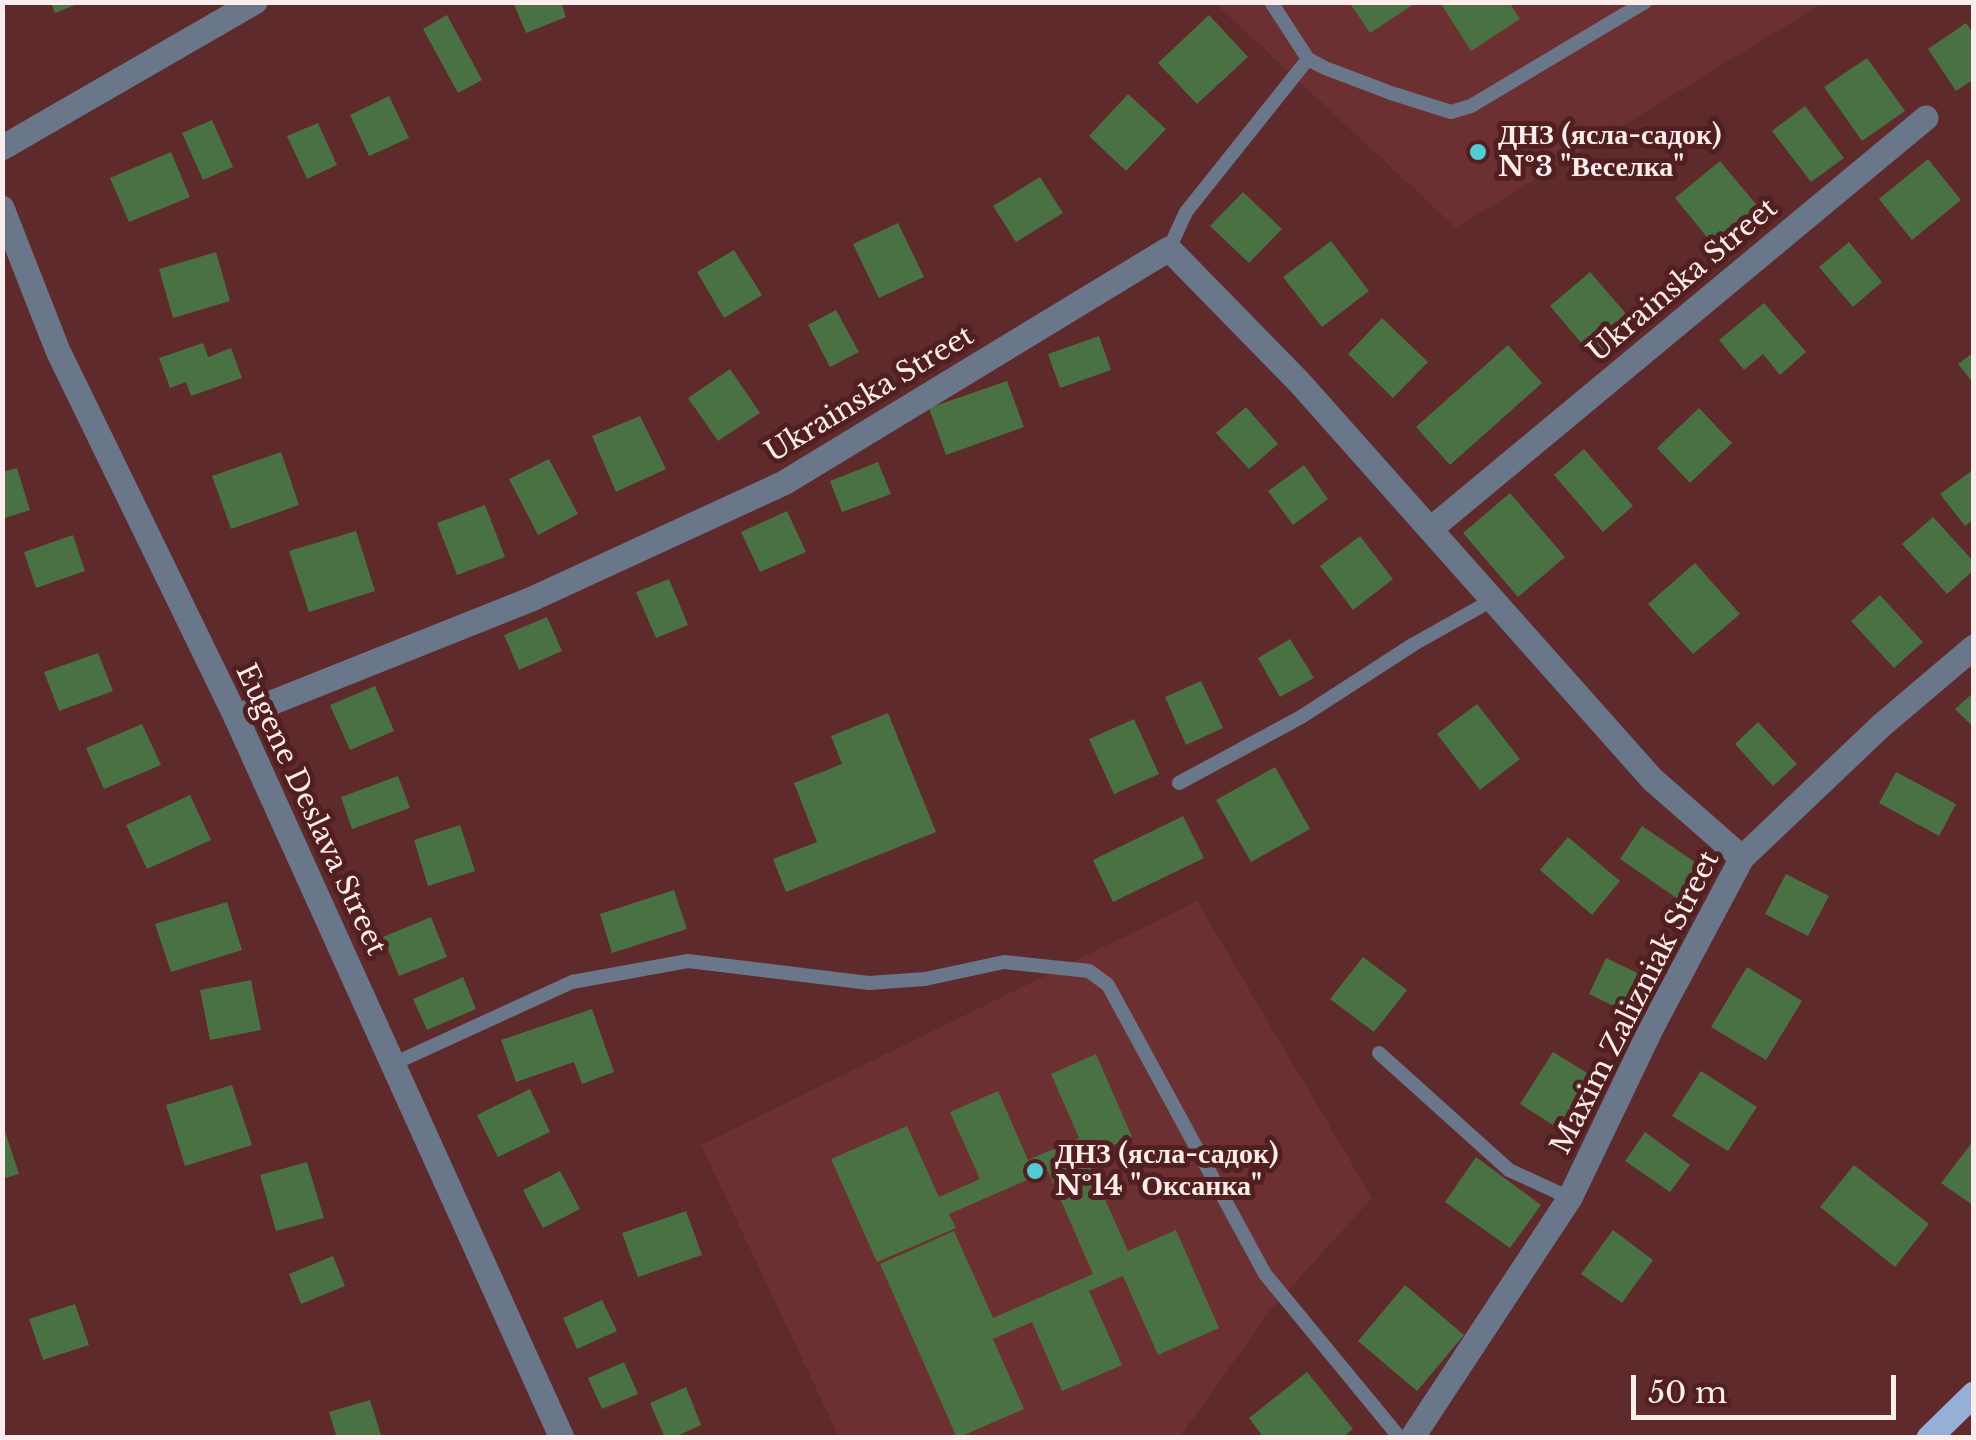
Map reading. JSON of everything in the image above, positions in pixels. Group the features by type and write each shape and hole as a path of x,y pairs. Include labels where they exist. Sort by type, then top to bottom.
{"main road":[{"path":"1929,1438 1974,1394"}],"street":[{"path":"2,148 255,2"},
{"name":"Ukrainska Street","path":"1432,528 1926,118"},
{"name":"Eugene Deslava Street","path":"2,208 58,352 236,717 562,1438"},
{"path":"1169,249 1432,528 1652,779 1742,858"},
{"name":"Ukrainska Street","path":"236,717 532,599 784,483 1169,249"},
{"name":"Maxim Zalizniak Street","path":"1412,1438 1570,1198 1651,1029 1742,858 1882,726 1974,647"}],"lane":[{"path":"1271,2 1308,58 1391,93 1451,112 1471,106 1645,2"},
{"path":"1169,249 1186,212 1308,58"},
{"path":"1179,783 1301,717 1414,644 1494,599"},
{"path":"393,1064 572,982 688,961 870,983 925,979 1004,962 1089,971 1108,985 1265,1274 1400,1438"},
{"path":"1379,1053 1509,1170 1570,1198"}],"shaded area":[{"name":"ДНЗ (ясла-садок) №3 \"Веселка\"","path":"1215,3 1823,3 1456,228"},
{"name":"ДНЗ (ясла-садок) №14 \"Оксанка\"","path":"1197,901 1372,1198 1272,1308 1180,1437 839,1437 701,1145"}],"building":[{"path":"51,2 80,2 80,3 55,13"},
{"path":"513,2 561,2 566,17 526,33"},
{"path":"1349,2 1417,2 1370,33"},
{"path":"1440,2 1509,2 1520,19 1471,51"},
{"path":"447,15 482,80 458,93 423,29"},
{"path":"1209,15 1248,57 1197,104 1158,63"},
{"path":"1966,23 1974,34 1974,79 1956,91 1928,49"},
{"path":"1867,58 1905,111 1862,141 1824,87"},
{"path":"1128,94 1166,129 1126,171 1089,136"},
{"path":"389,96 409,138 369,156 350,115"},
{"path":"1805,106 1844,158 1811,182 1772,131"},
{"path":"212,120 233,167 203,180 182,133"},
{"path":"318,123 337,165 307,179 287,136"},
{"path":"171,152 190,197 129,222 110,178"},
{"path":"1928,159 1961,200 1912,240 1879,199"},
{"path":"1720,161 1769,220 1724,258 1675,198"},
{"path":"1040,177 1063,213 1016,242 993,206"},
{"path":"1243,192 1282,229 1249,263 1210,226"},
{"path":"898,223 924,277 879,298 853,244"},
{"path":"1331,241 1369,291 1322,327 1283,277"},
{"path":"1849,242 1882,282 1853,307 1819,267"},
{"path":"734,250 762,295 724,318 697,272"},
{"path":"216,252 230,301 173,318 159,269"},
{"path":"1590,272 1634,323 1594,358 1550,306"},
{"path":"1764,303 1806,352 1780,375 1763,354 1744,370 1719,340"},
{"path":"836,310 859,352 830,367 808,325"},
{"path":"1382,318 1428,362 1393,398 1348,354"},
{"path":"1099,336 1111,370 1060,388 1048,354"},
{"path":"203,343 208,357 231,348 242,378 191,396 186,382 170,388 159,358"},
{"path":"1508,345 1542,383 1450,465 1416,427"},
{"path":"1974,352 1974,384 1958,364"},
{"path":"730,369 760,413 718,441 688,398"},
{"path":"1007,381 1024,427 946,455 929,408"},
{"path":"1246,407 1278,444 1249,469 1216,433"},
{"path":"1699,408 1732,443 1690,483 1657,448"},
{"path":"640,416 666,469 616,492 592,436"},
{"path":"1584,449 1633,506 1603,532 1554,475"},
{"path":"281,452 299,505 231,529 212,476"},
{"path":"549,459 578,514 538,535 509,479"},
{"path":"878,462 891,494 842,512 830,481"},
{"path":"1304,465 1328,499 1293,525 1268,491"},
{"path":"17,468 30,510 2,519 2,472"},
{"path":"1974,469 1974,519 1965,526 1940,494"},
{"path":"1510,493 1565,557 1518,597 1463,533"},
{"path":"485,505 505,557 457,575 437,523"},
{"path":"787,511 806,552 760,572 741,532"},
{"path":"1933,517 1974,562 1974,570 1947,594 1902,544"},
{"path":"356,531 375,591 309,612 289,551"},
{"path":"73,535 85,571 36,588 24,552"},
{"path":"1360,536 1393,579 1353,610 1320,566"},
{"path":"1695,563 1740,614 1693,654 1648,604"},
{"path":"669,579 688,625 656,638 636,592"},
{"path":"1880,595 1923,642 1894,668 1851,621"},
{"path":"547,617 562,651 519,670 504,635"},
{"path":"1290,639 1314,678 1280,697 1258,658"},
{"path":"98,653 113,691 59,711 44,672"},
{"path":"1201,681 1223,728 1186,745 1165,697"},
{"path":"375,686 394,731 350,750 330,705"},
{"path":"1974,692 1974,728 1955,709"},
{"path":"1477,704 1520,759 1480,790 1437,734"},
{"path":"888,713 936,832 786,892 773,859 817,842 794,783 842,764 831,736"},
{"path":"1134,719 1159,774 1114,794 1089,739"},
{"path":"1758,722 1797,764 1773,786 1735,744"},
{"path":"142,724 161,765 104,789 86,748"},
{"path":"1275,767 1310,829 1251,862 1216,800"},
{"path":"1896,772 1956,804 1939,836 1879,803"},
{"path":"398,776 410,808 352,829 341,797"},
{"path":"190,795 211,840 147,869 126,825"},
{"path":"1183,816 1204,858 1113,902 1093,860"},
{"path":"460,825 475,871 428,886 414,840"},
{"path":"1642,826 1708,871 1685,904 1620,859"},
{"path":"1568,837 1620,881 1592,915 1540,870"},
{"path":"1786,874 1829,896 1808,936 1765,914"},
{"path":"674,890 687,929 612,953 600,914"},
{"path":"227,902 242,950 171,972 155,924"},
{"path":"431,917 447,957 399,976 383,937"},
{"path":"1363,957 1407,990 1374,1032 1330,999"},
{"path":"1606,958 1648,978 1630,1014 1589,994"},
{"path":"1747,967 1802,1001 1766,1060 1711,1027"},
{"path":"463,977 476,1009 427,1030 413,999"},
{"path":"251,980 261,1030 210,1040 200,990"},
{"path":"592,1009 614,1072 582,1084 574,1062 516,1082 501,1040"},
{"path":"1553,1052 1594,1077 1561,1130 1520,1104"},
{"path":"1096,1054 1132,1137 1086,1157 1128,1251 1176,1230 1219,1328 1158,1355 1123,1276 1089,1291 1122,1365 1062,1391 1032,1322 993,1339 1024,1409 957,1438 880,1264 954,1231 993,1318 1093,1274 1048,1171 949,1214 956,1228 877,1262 831,1159 907,1126 939,1197 980,1179 950,1112 998,1091 1028,1160 1079,1138 1051,1074"},
{"path":"1701,1071 1757,1107 1728,1151 1672,1116"},
{"path":"232,1085 252,1145 185,1166 166,1105"},
{"path":"530,1089 550,1132 498,1157 477,1115"},
{"path":"2,1122 19,1174 2,1179"},
{"path":"1645,1132 1690,1165 1670,1192 1625,1161"},
{"path":"1974,1140 1974,1206 1941,1183"},
{"path":"1476,1157 1541,1205 1510,1248 1445,1202"},
{"path":"307,1162 324,1218 276,1231 260,1175"},
{"path":"1854,1165 1929,1224 1895,1267 1820,1207"},
{"path":"560,1171 580,1209 543,1228 523,1190"},
{"path":"686,1211 702,1255 638,1277 622,1233"},
{"path":"1613,1230 1653,1260 1622,1303 1581,1274"},
{"path":"333,1256 345,1286 301,1304 289,1274"},
{"path":"1405,1285 1464,1335 1417,1391 1358,1341"},
{"path":"602,1300 617,1331 577,1349 563,1318"},
{"path":"75,1304 89,1345 43,1360 29,1319"},
{"path":"624,1362 638,1394 602,1409 588,1378"},
{"path":"1307,1372 1353,1429 1342,1438 1264,1438 1249,1418"},
{"path":"686,1387 701,1425 665,1438 650,1403"},
{"path":"370,1400 382,1438 337,1438 329,1412"}],"place":[{"name":"ДНЗ (ясла-садок) №3 \"Веселка\"","path":"1478,152"},
{"name":"ДНЗ (ясла-садок) №14 \"Оксанка\"","path":"1035,1171"}]}
